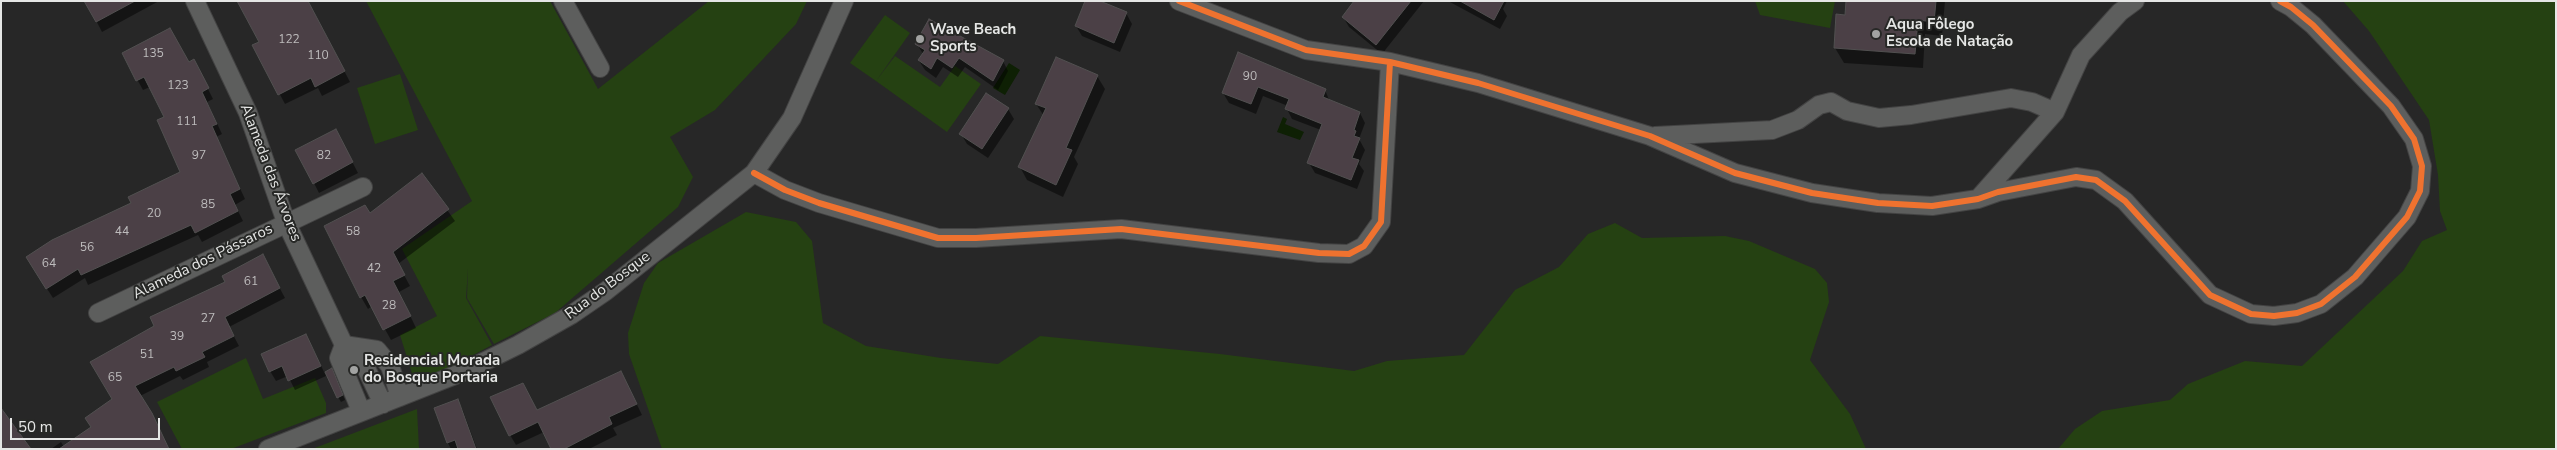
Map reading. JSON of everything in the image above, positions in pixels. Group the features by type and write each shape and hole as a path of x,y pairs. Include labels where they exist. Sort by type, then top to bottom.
{"street":[{"name":"Alameda das Árvores","path":"195,1 248,113 286,222 344,345 364,364 383,404"},
{"path":"563,1 600,68"},
{"name":"Rua do Bosque","path":"268,449 464,372 518,345 571,315 606,290 754,173 792,118 844,1"},
{"path":"1179,1 1306,50 1390,62 1478,83 1650,136 1735,173 1812,193 1878,203 1932,206 1978,199 1998,192 2068,178 2096,180 2125,201 2210,295 2251,314 2274,316 2297,313 2321,304 2355,277 2407,217 2420,191 2422,166 2414,140 2391,106 2313,25 2291,7 2280,1"},
{"path":"1978,199 2055,112 2081,56 2120,12 2135,1"},
{"path":"754,173 785,190 819,203 938,238 976,238 1121,230 1319,253 1349,254 1364,246 1381,222 1390,62"},
{"path":"1650,136 1772,130 1798,120 1819,105 1831,102 1847,111 1879,118 1911,115 2011,98 2032,102 2055,112"},
{"name":"Alameda dos Pássaros","path":"98,313 363,187"},
{"name":"Alameda das Árvores","path":"344,345 339,358 361,411"},
{"path":"344,345 377,350 390,366 400,398"}],"green space":[{"path":"366,1 550,1 598,89 709,1 807,1 796,24 715,110 670,137 693,177 678,207 555,313 494,344 467,298 468,268 466,298 492,345 447,369 414,380 400,335 437,316 402,249 472,201"},
{"path":"1755,1 1835,1 1830,28 1760,15"},
{"path":"2343,1 2556,1 2556,449 2058,449 2075,429 2102,411 2170,400 2188,384 2245,361 2302,366 2403,271 2422,241 2447,230 2440,211 2438,175 2429,120 2369,31"},
{"path":"885,15 910,33 876,81 850,63"},
{"path":"895,56 940,87 955,66 981,84 947,132 876,81"},
{"path":"400,74 418,130 375,144 357,88"},
{"path":"746,212 796,222 812,241 823,323 866,346 941,358 998,364 1040,336 1220,354 1354,371 1387,361 1464,355 1515,290 1559,267 1588,234 1615,223 1642,238 1725,236 1749,241 1815,269 1827,283 1829,302 1810,360 1850,414 1866,449 662,449 629,354 628,333 644,283 658,263"},
{"path":"246,358 263,399 315,378 326,403 326,413 231,449 182,449 157,402"},
{"path":"417,409 419,449 312,449"}],"shaded area":[{"path":"1009,63 1020,70 1005,95 993,88"},
{"path":"1283,117 1287,119 1285,124 1304,132 1300,140 1277,132"}],"building":[{"path":"84,1 135,1 96,22"},
{"path":"237,1 308,1 345,71 315,87 311,78 278,95 252,45 259,42"},
{"path":"1085,1 1100,1 1127,12 1114,43 1075,26"},
{"path":"1354,1 1411,1 1376,45 1342,17"},
{"path":"1460,1 1504,1 1494,20"},
{"name":"Aqua Fôlego Escola de Natação","path":"1846,1 1936,1 1934,22 1918,20 1915,54 1834,48 1836,14 1845,15"},
{"path":"929,19 1004,60 993,81 959,58 952,68 937,58 931,69 918,60 925,50 915,44"},
{"path":"170,28 189,62 194,59 209,88 202,92 217,124 212,126 240,189 230,194 238,211 195,233 191,225 81,275 78,269 46,289 26,257 52,240 131,203 128,197 180,172 157,120 164,117 144,77 136,81 122,53"},
{"path":"1238,52 1326,89 1323,97 1360,112 1354,136 1360,138 1352,158 1359,160 1351,180 1307,163 1322,124 1285,109 1289,99 1258,87 1251,104 1222,93"},
{"path":"1056,57 1098,75 1066,148 1072,150 1056,185 1018,167 1046,108 1035,104"},
{"path":"986,93 1009,108 982,149 959,134"},
{"path":"336,129 353,162 313,184 295,150"},
{"path":"422,173 449,209 393,252 405,275 393,281 411,316 383,330 365,295 360,298 324,226 365,205 370,213"},
{"path":"263,254 280,288 225,317 234,336 202,352 205,357 176,371 174,367 135,386 152,413 169,449 59,449 91,427 85,418 112,399 90,362 154,326 150,317 225,282 222,276"},
{"path":"306,334 321,366 288,381 282,366 269,372 261,354"},
{"path":"332,368 343,395 337,398 325,372"},
{"path":"621,371 637,404 609,417 612,424 564,449 551,449 538,422 509,436 490,397 523,383 537,410"},
{"path":"458,399 476,449 458,449 455,440 447,443 434,408"},
{"path":"1,408 31,449 1,449"}],"cycle path":[{"path":"1179,1 1306,50 1390,62 1478,83 1650,136 1735,173 1812,193 1878,203 1932,206 1978,199 1998,192 2076,177 2096,180 2125,201 2210,295 2251,314 2274,316 2297,313 2321,304 2355,277 2407,217 2420,191 2422,166 2414,139 2391,106 2313,25 2291,7 2280,1"},
{"path":"754,173 785,190 819,203 938,238 976,238 1121,229 1319,253 1349,254 1364,246 1381,222 1390,62"}],"place":[{"name":"Aqua Fôlego Escola de Natação","path":"1876,34"},
{"name":"Wave Beach Sports","path":"920,39"},
{"name":"Residencial Morada do Bosque Portaria","path":"354,370"}]}
